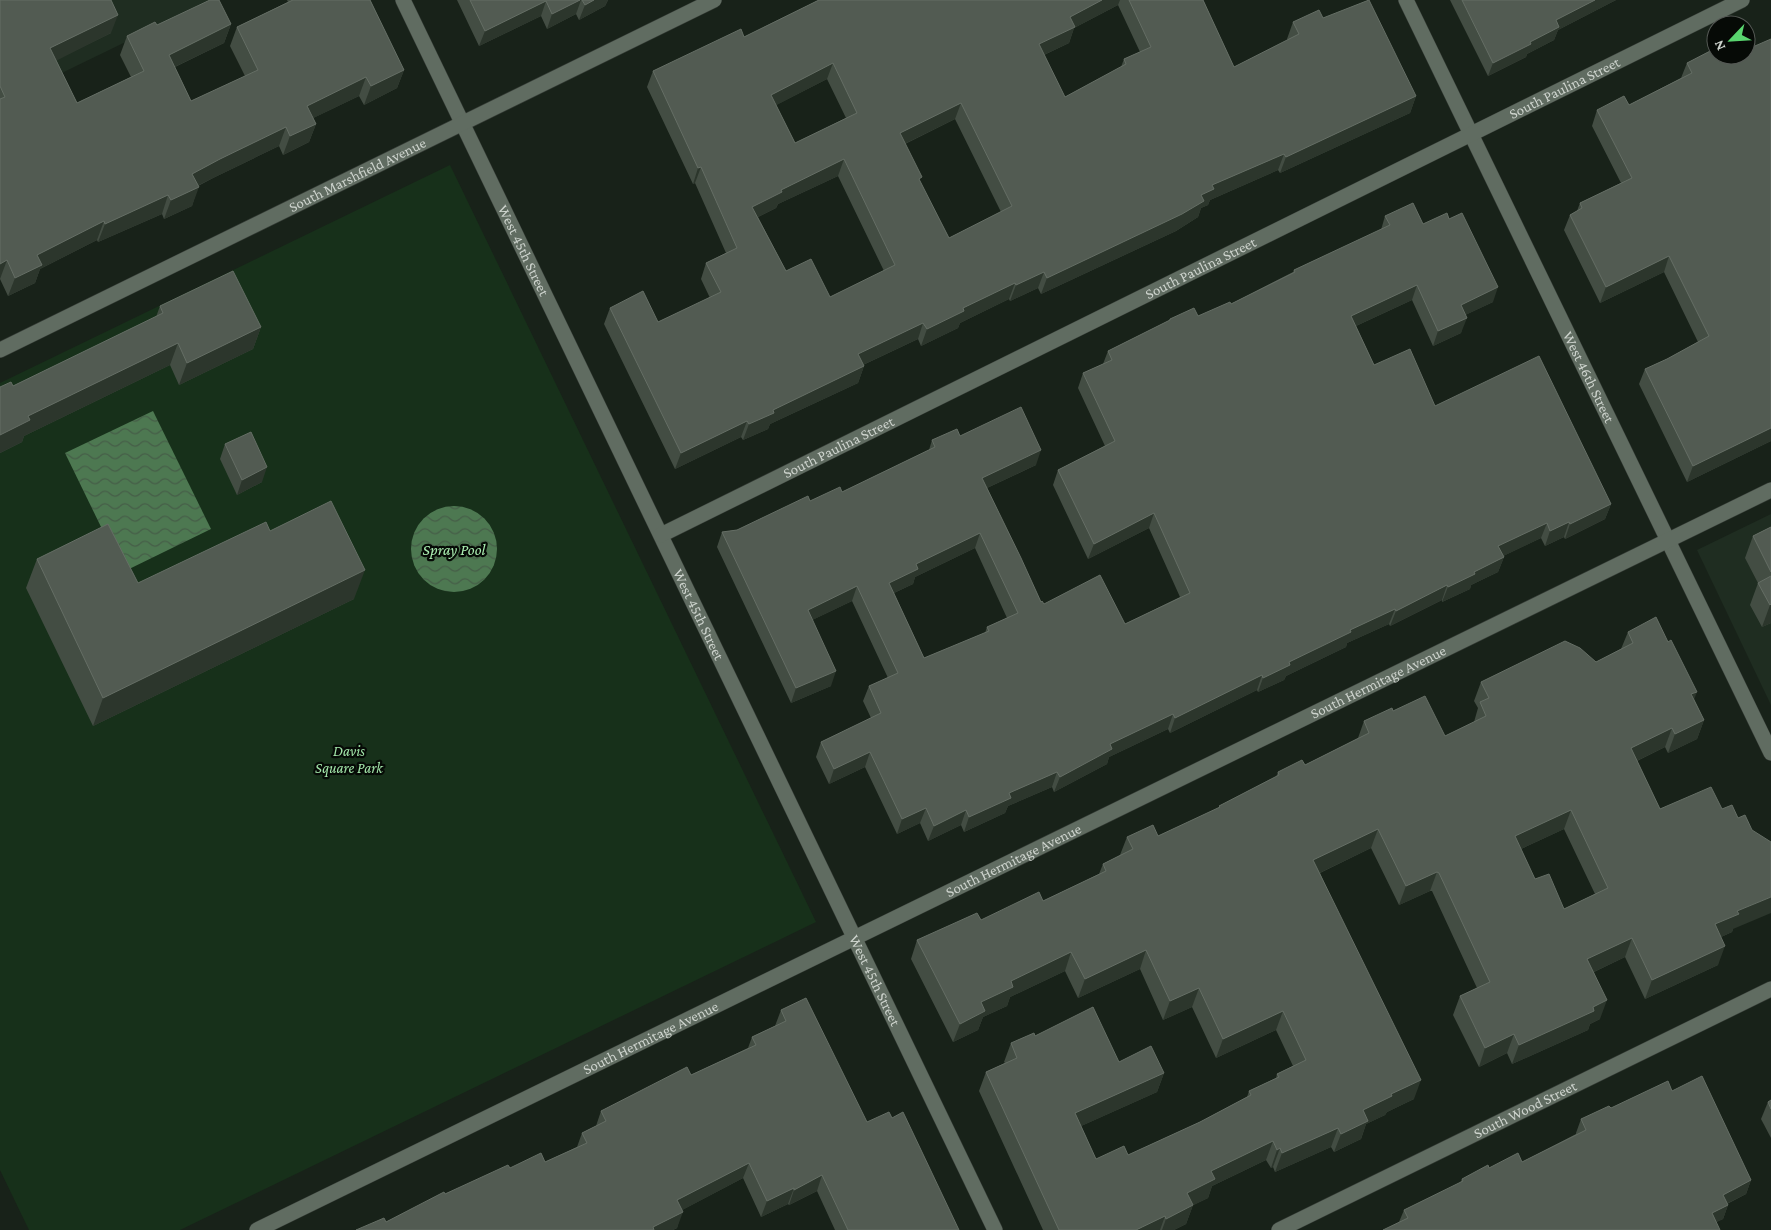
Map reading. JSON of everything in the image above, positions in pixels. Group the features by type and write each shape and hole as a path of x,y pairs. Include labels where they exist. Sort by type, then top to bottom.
{"street":[{"name":"West 45th Street","path":"403,0 995,1230"},
{"name":"South Marshfield Avenue","path":"0,350 714,0"},
{"name":"West 46th Street","path":"1406,0 1771,753"},
{"name":"South Paulina Street","path":"661,535 1742,0"},
{"name":"South Hermitage Avenue","path":"257,1230 1771,490"},
{"name":"South Wood Street","path":"1279,1230 1771,989"}],"shaded area":[{"path":"0,0 212,0 0,103"},
{"path":"1771,514 1771,705 1697,550"}],"green space":[{"name":"Davis Square Park","path":"450,165 816,922 180,1230 29,1230 0,1170 0,383"}],"water":[{"path":"153,411 211,529 123,572 65,453"},
{"name":"Spray Pool","path":"454,506 471,509 485,518 494,532 497,549 494,566 485,580 471,589 454,592 437,589 423,580 414,566 411,549 414,532 423,518 437,509"}],"building":[{"path":"0,0 111,0 118,15 50,48 77,103 144,71 127,36 155,22 157,25 210,0 219,0 231,24 169,55 191,101 258,70 237,27 293,0 370,0 404,70 371,86 366,77 307,106 316,124 290,136 286,127 220,159 192,174 199,187 171,200 168,195 105,224 104,221 37,255 42,265 15,278 7,260 0,264 0,99 5,97 0,86"},
{"path":"470,0 580,0 552,14 546,1 485,31"},
{"path":"582,0 594,0 585,5"},
{"path":"819,0 1102,0 1070,17 1075,27 1039,44 1065,97 1126,64 1124,59 1151,47 1129,0 1203,0 1234,67 1299,34 1293,22 1319,10 1323,18 1369,0 1416,96 1286,157 1284,154 1212,185 1214,189 1201,195 1204,201 1182,214 1047,278 1044,272 1016,285 1015,283 963,308 964,311 927,329 923,323 858,354 864,366 773,410 774,413 749,424 747,421 681,453 610,308 643,291 658,322 721,292 706,263 737,248 701,167 698,168 653,71 741,29 744,37","holes":["833,63 857,113 795,143 771,95","961,103 1012,206 949,238 919,179 922,177 900,133","844,159 895,265 830,297 811,259 786,271 752,207 782,192 781,190"]},
{"path":"1462,0 1595,0 1556,20 1559,27 1530,42 1531,44 1493,63"},
{"path":"1771,39 1771,428 1693,466 1645,369 1709,336 1669,256 1606,287 1570,215 1582,208 1580,203 1632,178 1597,110 1624,96 1629,105 1692,73 1687,63 1706,53 1706,65 1756,65 1756,46"},
{"path":"1413,203 1423,224 1447,213 1449,219 1462,213 1498,287 1461,305 1467,318 1438,331 1417,285 1351,316 1374,365 1410,349 1435,406 1539,356 1611,504 1570,524 1569,522 1550,531 1547,523 1498,546 1504,557 1474,572 1475,574 1350,630 1351,632 1289,662 1290,665 1263,678 1262,675 1175,718 1173,714 1110,744 1112,749 1060,777 1057,772 1009,793 1011,798 969,817 966,810 934,826 926,808 902,819 870,752 834,769 821,742 881,713 869,686 898,673 857,586 808,610 836,671 796,688 722,532 737,530 808,496 810,501 840,487 842,492 935,447 932,440 957,429 960,436 1021,407 1041,450 982,478 1041,602 1044,604 1100,575 1125,624 1190,593 1154,513 1094,544 1058,470 1115,441 1083,373 1112,360 1108,351 1170,319 1194,308 1198,316 1230,302 1231,304 1295,272 1294,270 1390,225 1385,216","holes":["980,533 1018,613 987,627 989,631 924,658 889,583 918,569 916,564"]},
{"path":"233,271 261,327 187,363 178,343 28,416 30,420 0,435 0,387 11,382 13,386 163,313 160,306"},
{"path":"251,432 267,467 242,480 225,444"},
{"path":"331,501 365,570 103,698 37,559 108,524 138,583 266,522 270,531"},
{"path":"1771,527 1771,572 1753,536"},
{"path":"1771,576 1771,604 1770,605 1758,583"},
{"path":"1656,617 1668,642 1671,640 1697,692 1691,694 1704,720 1675,734 1672,728 1631,748 1660,809 1711,787 1722,809 1732,805 1738,818 1745,815 1752,830 1771,842 1771,897 1737,911 1739,914 1715,924 1725,946 1652,980 1632,938 1587,959 1607,1000 1593,1007 1594,1011 1519,1045 1514,1034 1485,1048 1460,996 1490,982 1439,873 1437,872 1406,886 1378,829 1313,860 1421,1080 1363,1110 1368,1121 1341,1134 1338,1128 1282,1153 1280,1148 1277,1150 1273,1141 1211,1171 1215,1179 1187,1193 1193,1205 1166,1219 1165,1216 1136,1230 1059,1230 986,1072 1017,1058 1011,1043 1034,1033 1035,1036 1093,1007 1119,1062 1151,1046 1164,1073 1075,1113 1096,1159 1124,1146 1128,1155 1200,1122 1251,1095 1249,1091 1279,1077 1277,1074 1306,1060 1283,1011 1223,1039 1199,988 1170,1001 1146,950 1085,979 1071,952 1011,981 1013,987 981,1002 985,1011 960,1024 917,940 977,913 981,920 1039,892 1043,901 1106,871 1103,864 1133,849 1127,837 1153,825 1158,836 1220,807 1279,775 1278,772 1302,760 1305,765 1369,733 1364,721 1392,708 1393,711 1425,696 1445,736 1486,716 1480,702 1489,698 1481,682 1565,641 1580,648 1596,662 1633,643 1628,632","holes":["1571,810 1608,888 1564,909 1549,874 1535,879 1515,836"]},
{"path":"806,998 867,1122 889,1112 892,1118 903,1112 959,1230 848,1230 822,1175 794,1190 794,1188 767,1201 749,1163 677,1200 683,1212 653,1227 654,1230 356,1230 384,1218 386,1222 444,1192 445,1194 508,1165 510,1168 541,1153 545,1162 587,1143 582,1133 606,1121 601,1111 687,1067 691,1075 756,1045 752,1037 786,1021 781,1010"},
{"path":"1702,1076 1751,1180 1723,1195 1728,1205 1712,1213 1720,1230 1383,1230 1408,1218 1404,1210 1463,1181 1462,1179 1488,1165 1489,1168 1518,1153 1522,1162 1586,1130 1581,1119 1609,1106 1611,1108 1668,1081 1672,1091"}]}
